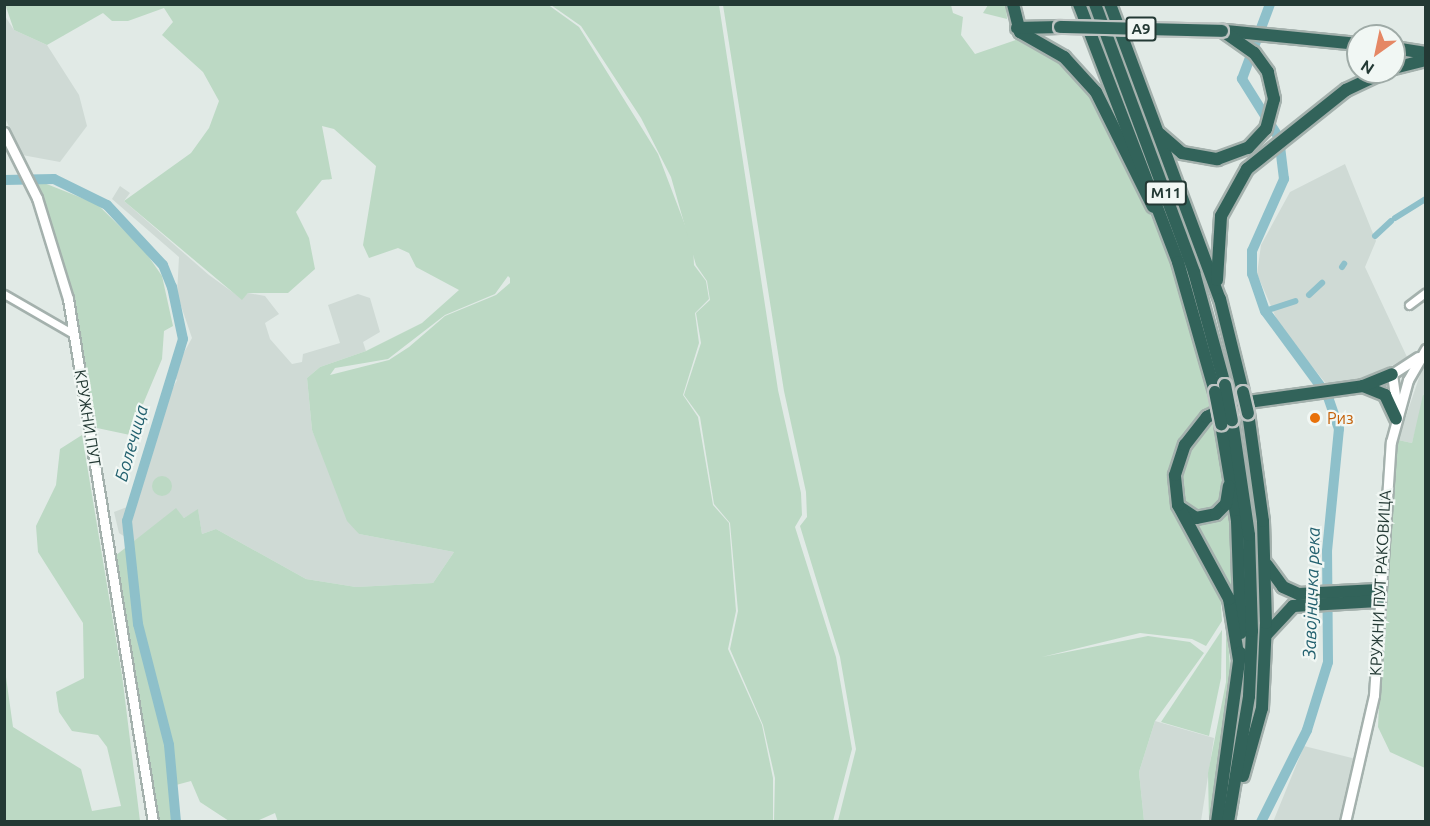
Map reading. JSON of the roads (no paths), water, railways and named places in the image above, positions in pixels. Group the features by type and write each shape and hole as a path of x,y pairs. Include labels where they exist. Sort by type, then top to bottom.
{"highway":[{"path":"1013,4 1017,27 1064,57 1090,83 1139,186 1161,218"},
{"name":"M11","path":"1079,4 1161,218 1220,389"},
{"name":"M11","path":"1095,4 1194,272 1226,422 1252,584 1250,687 1228,822"},
{"path":"1110,4 1220,299 1248,413 1265,556 1265,642 1260,719 1234,794"},
{"name":"A9","path":"1017,27 1222,31 1346,43"},
{"path":"1153,122 1170,145 1197,158 1224,158 1254,144 1273,111 1271,80 1254,52 1222,31"},
{"path":"1406,50 1425,52"},
{"path":"1406,65 1425,60"},
{"path":"1220,299 1216,255 1221,216 1240,177 1270,147 1346,90 1359,84"},
{"path":"1239,660 1229,599 1176,499 1180,457 1207,417 1243,401 1363,386 1392,374"},
{"path":"1363,386 1385,395 1395,425"},
{"name":"M11","path":"1217,822 1239,660 1240,563 1226,422"},
{"path":"1176,499 1189,516 1216,514 1227,500 1230,466"},
{"path":"1265,556 1283,587 1320,599"},
{"path":"1265,642 1283,612 1320,599 1378,596"}],"main road":[{"name":"КРУЖНИ ПУТ","path":"4,132 25,171 56,251 75,335 153,822"},
{"path":"1392,374 1423,352"},
{"name":"КРУЖНИ ПУТ РАКОВИЦА","path":"1345,822 1371,717 1378,596 1395,425 1403,399 1423,352"},
{"path":"1392,374 1403,399"},
{"path":"1392,374 1395,425"}],"street":[{"path":"1409,305 1425,292"},
{"path":"4,294 75,335"}],"waterway":[{"name":"Завојничка река","path":"1261,822 1307,730 1328,662 1327,551 1339,429 1327,395 1265,311 1252,274 1252,251 1284,179 1279,138 1242,79 1270,4"},
{"name":"Болечица","path":"4,180 54,179 107,205 163,265 172,287 183,339 127,521 138,624 169,745 176,822"},
{"path":"1395,218 1426,199"},
{"path":"1375,236 1391,221"},
{"path":"1309,295 1322,283"},
{"path":"1265,311 1295,301"}],"place":[{"name":"Риз","path":"1315,418"}]}
